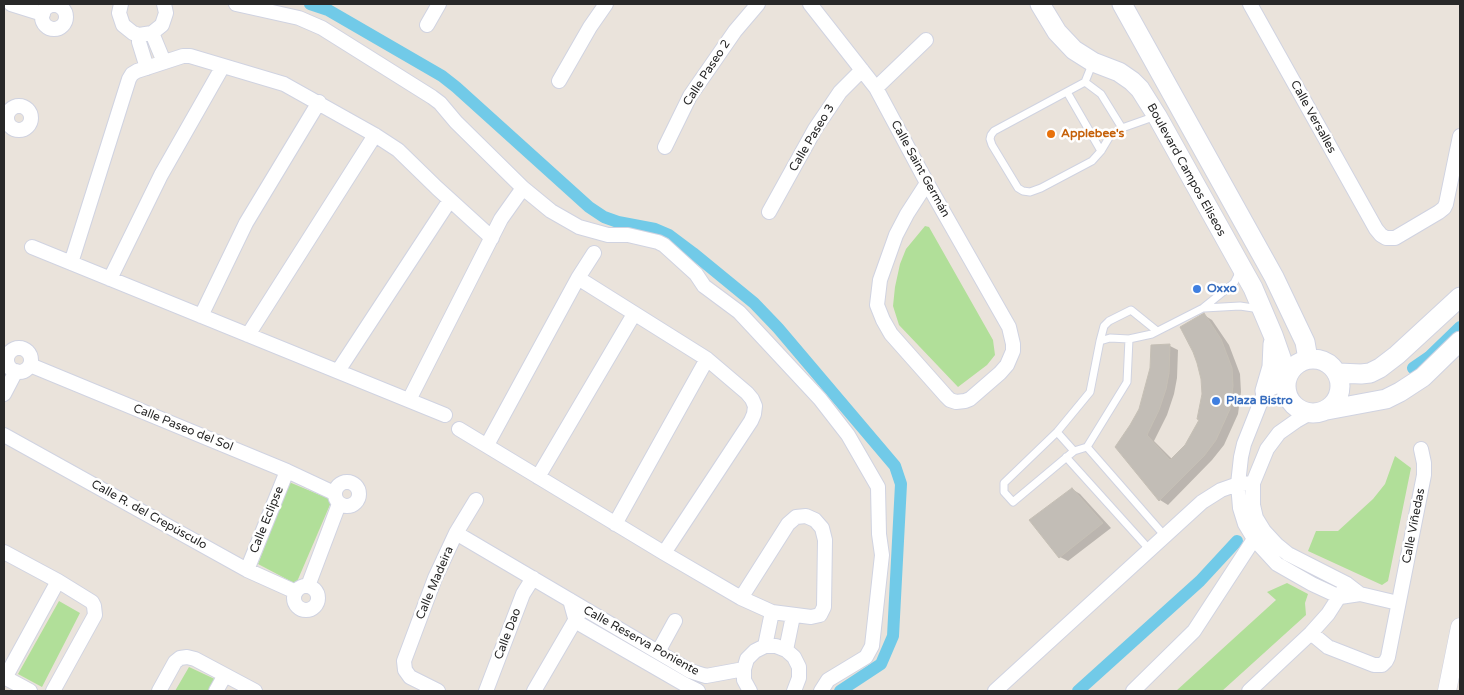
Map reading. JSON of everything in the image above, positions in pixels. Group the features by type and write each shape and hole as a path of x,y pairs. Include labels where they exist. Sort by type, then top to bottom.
{"main road":[{"name":"Boulevard Campos Eliseos","path":"1040,4 1057,32 1074,50 1093,62 1119,72 1140,89 1157,116 1263,310 1273,335 1286,379"},
{"name":"Boulevard Campos Eliseos","path":"1122,4 1274,277 1305,342 1308,358"},
{"path":"1338,373 1370,373 1380,368 1460,298"},
{"path":"1265,391 1272,367 1273,335"},
{"path":"1319,411 1334,404 1338,397 1341,389 1338,373 1325,361 1316,358 1308,358 1299,362 1292,367 1286,379 1286,391 1289,399 1294,406 1302,411 1319,411 1386,399 1423,377 1460,341"}],"street":[{"path":"11,4 43,14"},
{"path":"121,4 119,13 123,25 133,33 146,34"},
{"path":"147,68 139,42 146,34 162,25 166,13 164,4"},
{"path":"236,4 300,18 322,28 432,97 523,188 551,211 579,227 608,235 628,235 664,245 696,274 704,286 739,312 820,399 848,435 878,486 879,534 882,555 872,646 866,657 828,680 821,691"},
{"path":"427,25 439,4"},
{"path":"559,81 590,27 606,4"},
{"name":"Calle Paseo 2","path":"665,147 690,96 735,31 758,4"},
{"name":"Calle Saint Germán","path":"810,4 876,88 927,183 1009,327 1013,344 1007,365 1000,373 965,401 956,402 946,396 891,334 877,305 880,280 896,235 906,214 927,183"},
{"name":"Calle Versalles","path":"1250,4 1381,235 1386,238 1395,238 1444,208 1460,136"},
{"path":"146,34 164,62"},
{"path":"876,88 926,40"},
{"path":"71,263 129,79 137,71 183,56 190,56 284,84 375,134 398,150 492,238"},
{"path":"110,279 161,175 223,66"},
{"name":"Calle Paseo 3","path":"770,212 815,129 840,92 862,70"},
{"path":"201,316 246,223 319,102"},
{"path":"248,335 375,134"},
{"path":"409,400 501,219 523,188"},
{"path":"338,371 450,200"},
{"path":"32,247 445,415"},
{"path":"487,445 578,278 594,253"},
{"path":"578,278 707,359 752,399 754,414 751,421 664,553"},
{"path":"538,477 634,314"},
{"path":"16,348 24,349 31,358 30,366 24,371 16,371 8,364 6,356 16,348"},
{"path":"615,524 707,359"},
{"name":"Calle Paseo del Sol","path":"30,366 287,471 337,498 302,589"},
{"path":"4,394 16,371"},
{"path":"1286,379 1265,391 1244,444 1238,484 1240,508 1245,524 1254,539 1277,564 1340,597 1360,594"},
{"path":"1319,411 1296,420 1279,433 1267,449 1253,483 1252,505 1256,518 1264,531 1288,554 1347,584 1360,594 1398,604"},
{"path":"459,429 664,553 741,598 772,612 811,617 820,615 824,607 825,540 822,528 815,520 806,516 796,517 788,524 741,598"},
{"name":"Calle R. del Crepúsculo","path":"4,435 247,570 302,589"},
{"name":"Calle Viñedas","path":"1312,633 1328,648 1374,665 1382,664 1388,657 1424,475 1421,449"},
{"name":"Calle Eclipse","path":"247,570 287,471"},
{"path":"995,691 1202,502 1221,490 1238,484 1253,483"},
{"name":"Calle Madeira","path":"438,691 410,677 405,670 404,661 432,588 456,533 476,500"},
{"name":"Calle Reserva Poniente","path":"456,533 570,600 579,613 658,652 690,671 706,676 744,669"},
{"path":"1133,691 1194,631 1254,539"},
{"path":"4,552 92,602 95,615 53,691"},
{"path":"1277,564 1288,554"},
{"name":"Calle Dao","path":"486,691 523,594 533,578"},
{"path":"30,691 4,678 58,581"},
{"path":"1249,691 1312,633 1328,614 1347,584"},
{"path":"765,646 772,612"},
{"path":"534,691 579,613"},
{"name":"Calle Reserva Poniente","path":"579,613 580,624 698,691"},
{"path":"786,650 793,616"},
{"path":"658,652 675,621"},
{"path":"1447,691 1460,627"},
{"path":"746,691 744,669 747,659 755,651 765,646 776,646 786,650 794,657 799,667 800,678 794,691"},
{"path":"159,691 175,662 180,658 187,657 195,659 254,691"},
{"path":"216,691 225,675"}],"lane":[{"path":"1093,62 1085,82 994,131 991,135 992,145 1018,188 1030,192 1041,188 1092,161 1110,136 1122,128 1157,116"},
{"path":"1085,82 1101,94 1122,128"},
{"path":"1067,92 1100,151"},
{"path":"1100,341 1110,338 1129,339 1152,334 1203,308 1234,283 1240,267"},
{"path":"1203,308 1240,306 1263,310"},
{"path":"1129,339 1127,382 1087,447 1074,451 1013,502 1004,492 1004,483 1057,432 1090,392 1104,326 1109,321 1131,310 1158,331"},
{"path":"1057,432 1074,451"},
{"path":"1087,447 1164,536"},
{"path":"1066,457 1150,549"}],"green space":[{"path":"925,226 929,227 993,340 995,355 987,365 958,387 899,325 893,306 900,264 906,249"},
{"path":"1395,456 1411,468 1388,581 1382,585 1308,551 1316,531 1338,531 1373,499 1385,484"},
{"path":"289,482 332,500 296,584 258,564"},
{"path":"1287,583 1308,594 1305,603 1306,615 1222,691 1176,691 1276,600 1267,592"},
{"path":"59,601 80,613 42,687 18,674"},
{"path":"189,667 219,681 213,691 175,691"}],"building":[{"name":"Plaza Bistro","path":"1204,313 1221,339 1232,368 1233,386 1230,409 1216,440 1204,456 1159,501 1115,447 1139,409 1150,368 1151,345 1170,344 1169,373 1166,389 1159,410 1147,435 1170,460 1185,445 1199,420 1197,419 1202,394 1197,363 1180,327"},
{"path":"1072,488 1103,523 1059,558 1029,520"}],"waterway":[{"path":"310,4 328,10 442,76 589,207 604,217 618,222 655,229 669,235 693,253 754,303 778,328 895,466 901,484 893,636 881,664 840,691"},
{"path":"1413,368 1429,357 1460,327"},
{"path":"1078,691 1200,581 1237,541"}],"place":[{"name":"Applebee's","path":"1051,134"},
{"name":"Oxxo","path":"1197,289"},
{"name":"Plaza Bistro","path":"1216,401"}]}
